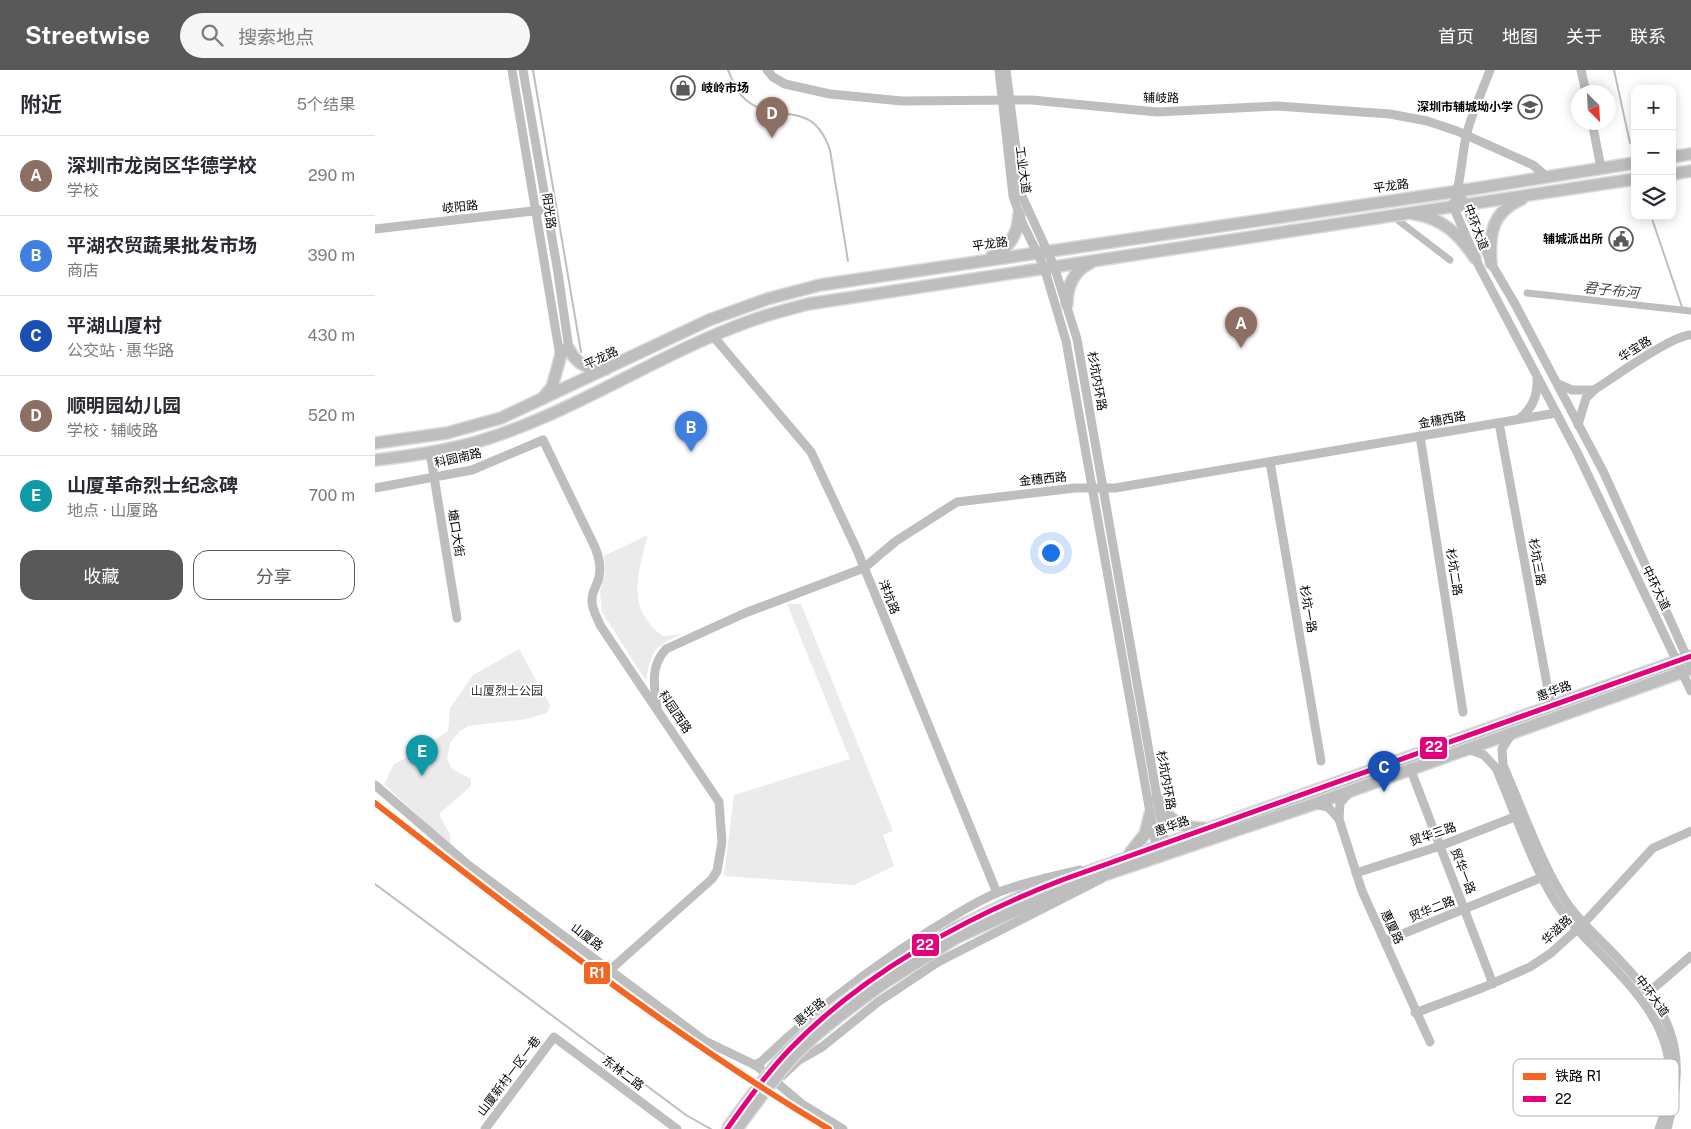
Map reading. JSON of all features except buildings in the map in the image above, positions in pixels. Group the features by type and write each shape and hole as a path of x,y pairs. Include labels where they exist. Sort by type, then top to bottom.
{"main road":[{"path":"1676,156 1691,153"},
{"name":"平龙路","path":"375,443 466,429 501,418 612,368 709,320 783,294 851,279 1459,191 1631,164"},
{"path":"1676,173 1691,171"},
{"path":"375,460 463,446 514,429 569,406 713,336 750,321 809,304 1631,180"},
{"path":"1491,263 1491,232 1495,221 1503,211 1533,194"},
{"path":"981,260 997,254 1009,244 1016,231 1019,214"},
{"path":"1399,214 1425,216 1443,224 1458,235 1475,258"},
{"path":"1067,304 1067,294 1073,277 1088,264 1099,259"},
{"path":"536,403 552,387 564,353 583,365 597,369 612,368"},
{"name":"惠华路","path":"737,1129 796,1054 881,979 914,952 994,909 1028,893 1109,868 1207,828 1551,706 1687,664"},
{"name":"惠华路","path":"1109,868 1123,858 1314,804 1352,791 1410,768 1512,733 1687,664"},
{"path":"1157,798 1167,815 1175,822 1195,828 1207,828"},
{"path":"1123,858 1140,843 1145,834 1150,814"},
{"name":"惠华路","path":"727,1129 764,1079 809,1030 881,979"}],"street":[{"name":"阳光路","path":"512,70 564,353"},
{"name":"阳光路","path":"523,70 547,210 564,353"},
{"name":"辅岐路","path":"767,70 773,77 785,84 839,96 914,101 1049,101 1157,112 1277,106 1370,111 1427,121 1466,135 1533,164 1547,177"},
{"name":"工业大道","path":"999,70 1022,196 1049,267"},
{"name":"工业大道","path":"1006,70 1011,184 1019,214 1041,250"},
{"path":"1459,191 1459,172 1466,135 1490,70"},
{"path":"1581,70 1584,85"},
{"path":"1594,130 1601,168"},
{"name":"中环大道","path":"1459,191 1459,205 1475,258 1687,664"},
{"name":"中环大道","path":"1459,205 1515,304 1604,474 1687,664 1691,691"},
{"name":"岐阳路","path":"375,229 547,210"},
{"name":"杉坑内环路","path":"1049,267 1067,304 1077,339 1157,798 1161,848"},
{"name":"杉坑内环路","path":"1049,267 1066,340 1150,814 1161,848"},
{"name":"华宝路","path":"1594,390 1666,345 1685,335 1691,335"},
{"name":"洋坑路","path":"713,336 811,452 835,497 997,893"},
{"path":"1519,419 1527,412 1535,399 1537,389 1536,373"},
{"path":"1557,383 1572,390 1594,390"},
{"path":"1578,425 1585,398 1594,390"},
{"name":"金穗西路","path":"657,708 653,685 654,668 658,658 666,649 745,613 864,568 896,540 957,502 1075,488 1115,488 1557,413"},
{"name":"杉坑三路","path":"1499,423 1551,706"},
{"name":"杉坑二路","path":"1420,436 1463,712"},
{"name":"科园南路","path":"375,488 473,470 543,440"},
{"name":"科园西路","path":"543,440 598,553 599,576 592,599 594,610 601,625 719,802 722,842 717,871 705,886 610,970"},
{"name":"塘口大街","path":"430,452 457,618"},
{"name":"杉坑一路","path":"1270,462 1321,761"},
{"name":"中环大道","path":"1512,733 1505,741 1502,749 1503,765 1554,882 1580,926 1636,991 1655,1018 1670,1059"},
{"name":"中环大道","path":"1468,749 1477,750 1491,760 1543,878 1564,915 1580,926 1649,992 1664,1016 1678,1059"},
{"name":"贸华一路","path":"1410,768 1493,984"},
{"name":"山厦路","path":"375,785 467,864 705,1040 754,1065 802,1104 843,1129"},
{"path":"1339,819 1340,803 1352,791"},
{"path":"1314,804 1328,807 1339,819"},
{"name":"贸华三路","path":"1357,873 1440,846 1517,816"},
{"name":"惠厦路","path":"1339,819 1366,903 1430,1042"},
{"name":"华滋路","path":"1415,1013 1493,984 1530,967 1551,953 1580,926 1653,848 1691,831"},
{"path":"754,1065 761,1062 811,1015 885,958 964,910 997,893 1047,878 1109,868"},
{"path":"776,1081 799,1060 829,1042 879,1002 938,962 1082,890 1109,868"},
{"name":"贸华二路","path":"1385,941 1543,878"},
{"path":"1649,992 1691,956"},
{"name":"山厦新村一区一巷","path":"485,1129 554,1037"},
{"name":"东林二路","path":"554,1037 677,1129"},
{"name":"中环大道","path":"1659,1129 1663,1116"},
{"name":"中环大道","path":"1667,1129 1670,1116"}],"green space":[{"path":"648,535 638,576 637,589 643,614 663,636 683,634 665,642 655,650 646,681 602,612 600,591 605,574 604,556"},
{"path":"787,604 801,604 893,831 883,835 894,866 854,885 724,876 734,795 850,759"},
{"name":"山厦烈士公园","path":"519,649 550,705 547,713 527,719 468,726 460,731 450,743 447,759 452,769 471,779 471,786 439,814 450,835 451,843 444,840 384,784 394,764 416,753 448,731 450,708 473,675"}],"waterway":[{"path":"533,70 581,352"},
{"path":"728,70 737,90 746,100 770,111 803,117 813,123 822,133 830,150 848,261"},
{"path":"1614,70 1630,143"},
{"path":"1652,220 1683,310"},
{"name":"君子布河","path":"1399,221 1450,260"},
{"name":"君子布河","path":"1527,293 1691,311"},
{"path":"375,884 686,1115 711,1129"}],"railway":[{"path":"375,803 541,931 654,1014 711,1054 829,1129"}],"rail line":[{"name":"R1","path":"375,803 541,931 654,1014 711,1054 829,1129"}],"transit line":[{"name":"22","path":"727,1129 773,1068 819,1021 883,972 917,950 989,911 1062,880 1691,656"}],"place":[{"name":"岐岭市场","path":"683,88"},
{"name":"深圳市辅城坳小学","path":"1530,107"},
{"name":"顺明园幼儿园","path":"772,138"},
{"name":"辅城派出所","path":"1621,239"},
{"name":"深圳市龙岗区华德学校","path":"1241,348"},
{"name":"平湖农贸蔬果批发市场","path":"691,452"},
{"name":"山厦革命烈士纪念碑","path":"422,776"},
{"name":"平湖山厦村","path":"1384,792"}]}
